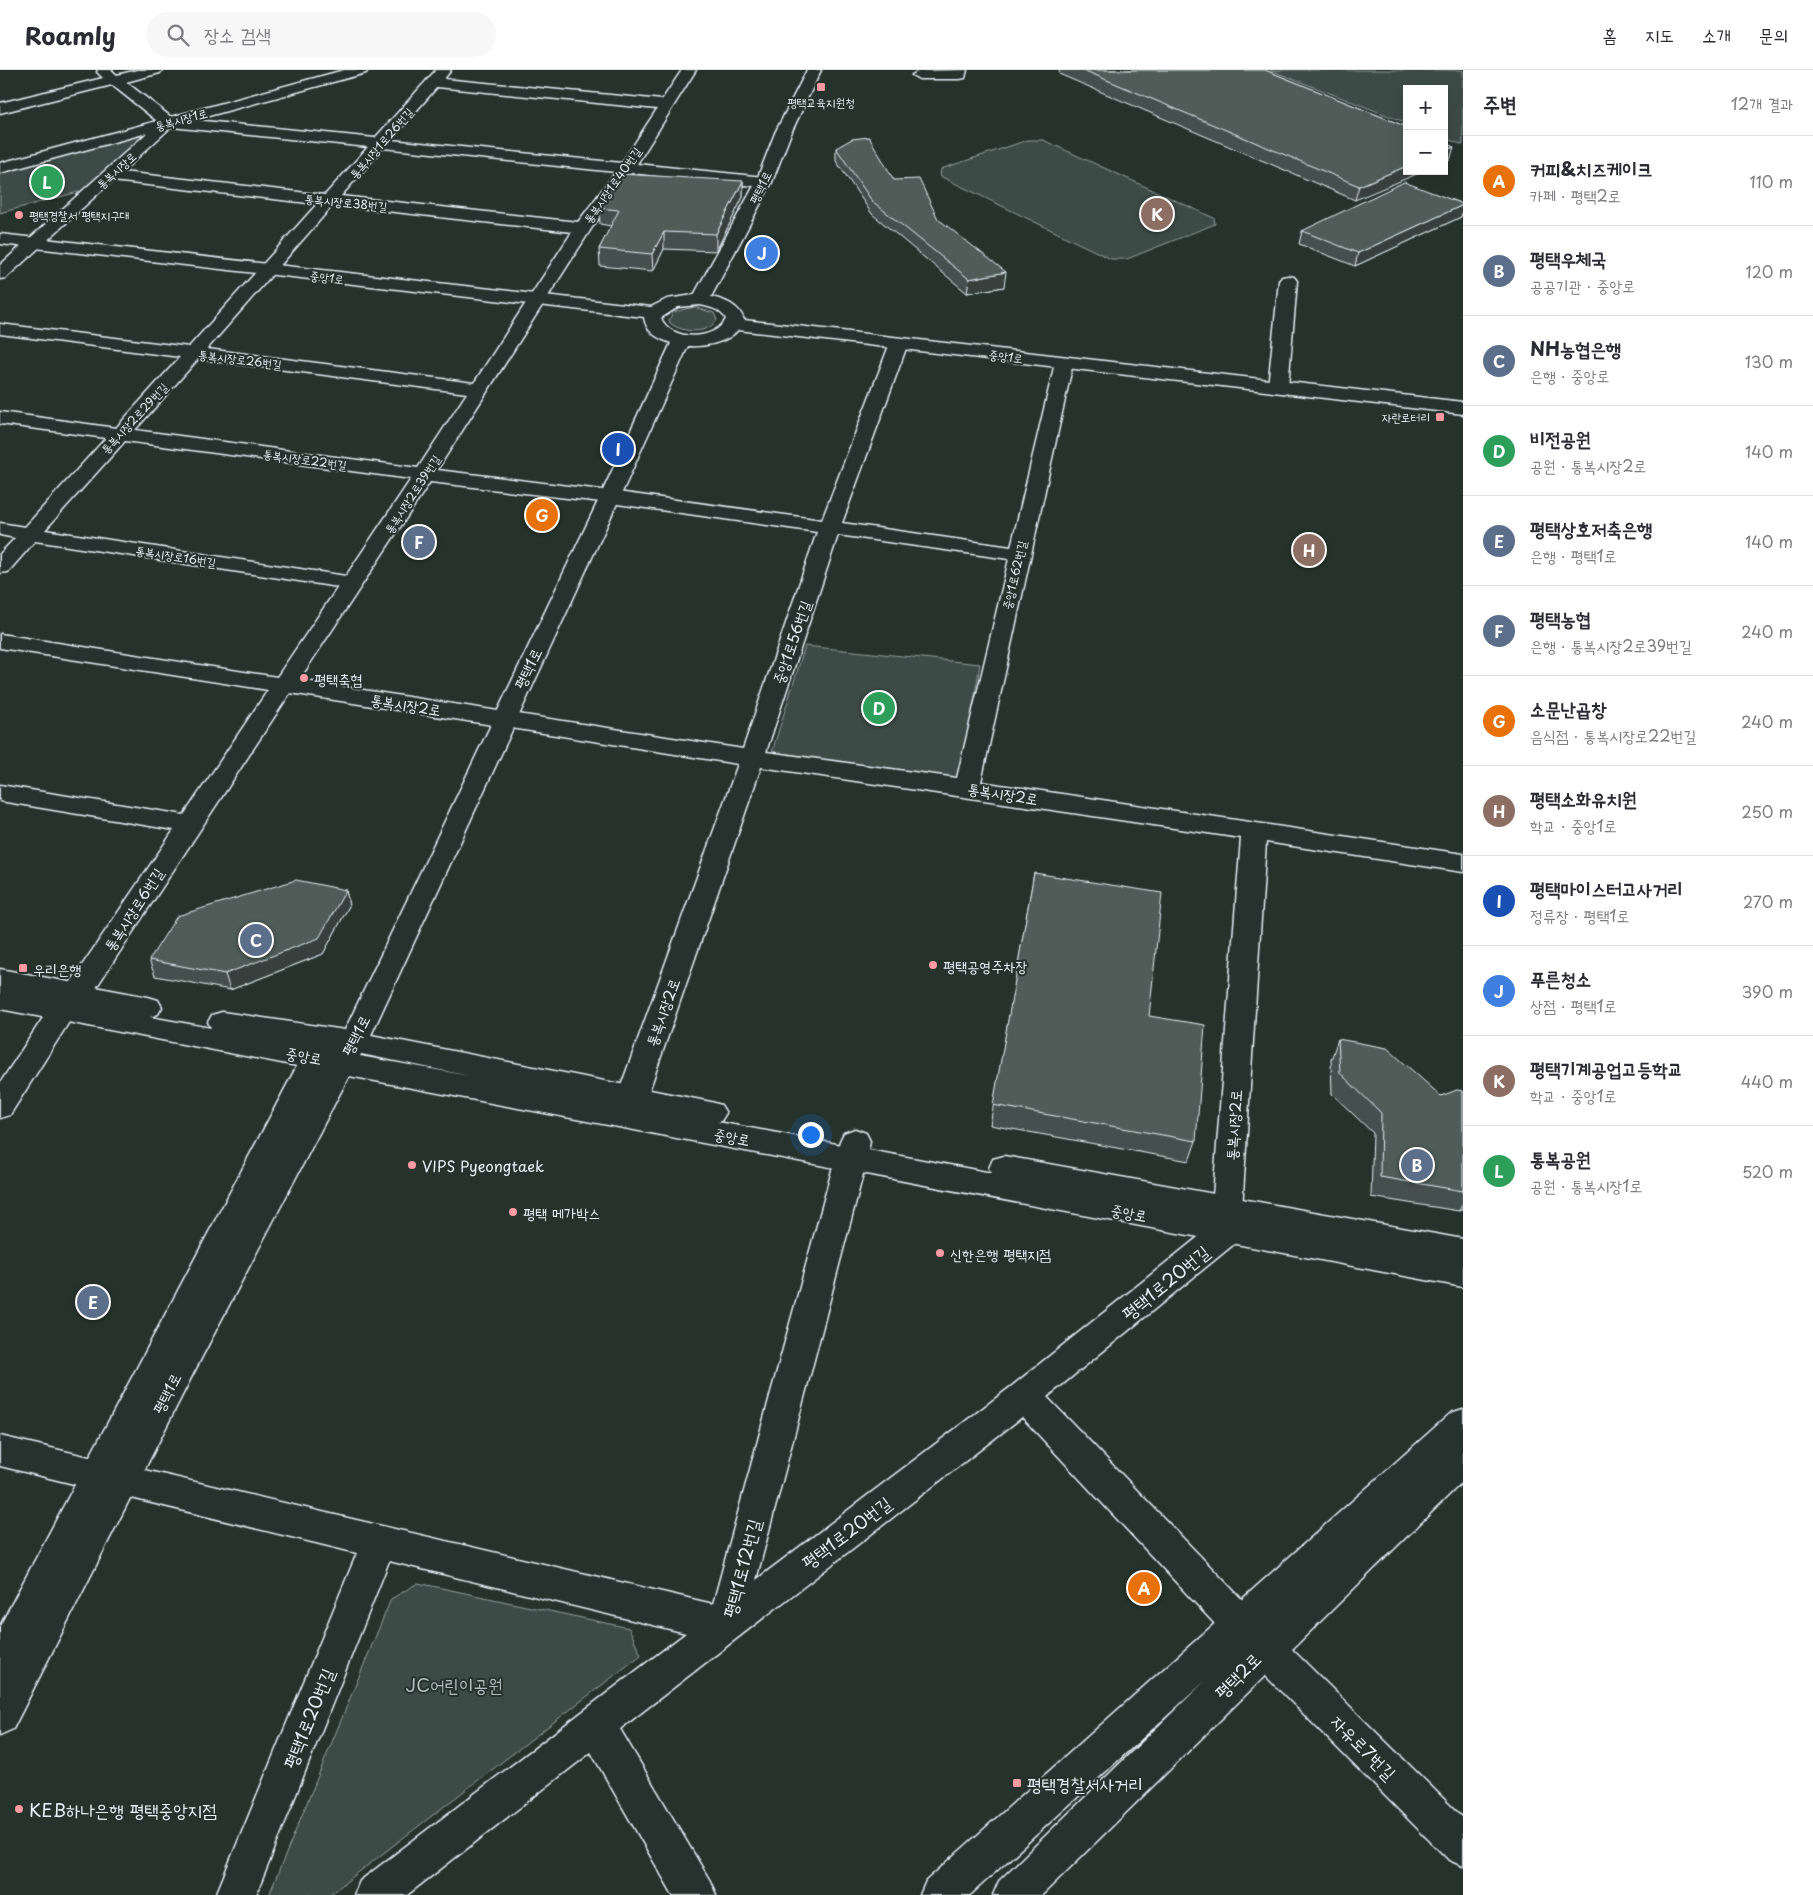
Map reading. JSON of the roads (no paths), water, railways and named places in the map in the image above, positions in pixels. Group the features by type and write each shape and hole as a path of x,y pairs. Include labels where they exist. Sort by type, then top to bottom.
{"street":[{"path":"101,70 168,122 764,182"},
{"path":"0,108 154,70"},
{"name":"통복시장1로40번길","path":"536,301 583,228 626,168 689,70"},
{"name":"평택1로","path":"700,300 764,182 784,133 814,70"},
{"path":"919,75 960,75 960,70"},
{"name":"통복시장1로","path":"0,168 350,71"},
{"name":"통복시장1로26번길","path":"268,270 439,76 666,105"},
{"name":"통복시장로","path":"0,274 168,122"},
{"name":"통복시장로38번길","path":"110,176 583,228"},
{"name":"중앙1로","path":"0,239 655,313"},
{"name":"통복시장2로29번길","path":"0,566 268,270"},
{"path":"1278,387 1288,281"},
{"path":"700,300 720,305 733,314 734,324 730,330 715,337 681,340 662,334 652,324 655,313 660,308 678,302 700,300"},
{"name":"통복시장2로39번길","path":"284,684 424,475 536,301"},
{"name":"중앙1로","path":"734,324 1463,408"},
{"name":"통복시장로26번길","path":"0,329 479,388"},
{"name":"평택1로","path":"0,1716 111,1477 182,1362 334,1050 502,720 610,497 681,340"},
{"name":"중앙1로56번길","path":"752,758 830,526 899,343"},
{"name":"중앙1로62번길","path":"967,788 1064,363"},
{"name":"통복시장로22번길","path":"0,418 424,475 610,497"},
{"path":"610,497 830,526 1019,554"},
{"name":"통복시장로16번길","path":"0,529 352,583"},
{"name":"통복시장2로","path":"0,641 752,758 967,788 1463,863"},
{"name":"통복시장로6번길","path":"0,1107 284,684"},
{"name":"통복시장2로","path":"632,1097 752,758"},
{"path":"0,792 189,824"},
{"name":"통복시장2로","path":"1228,1220 1254,831"},
{"name":"중앙로","path":"0,979 70,1002"},
{"name":"중앙로","path":"0,999 70,1002 334,1050 1228,1220 1463,1274"},
{"name":"중앙로","path":"334,1050 632,1097 853,1150"},
{"name":"평택1로12번길","path":"374,1895 726,1625 853,1150"},
{"name":"중앙로","path":"1228,1220 1463,1252"},
{"name":"평택1로20번길","path":"726,1625 1024,1396 1228,1220"},
{"name":"자유로7번길","path":"1024,1396 1253,1637 1463,1846"},
{"path":"940,1895 1253,1637 1463,1424"},
{"path":"0,1450 726,1625"},
{"name":"평택2로","path":"1013,1895 1253,1637 1463,1458"},
{"path":"0,1664 111,1477"},
{"name":"평택1로20번길","path":"236,1895 379,1542"},
{"path":"596,1725 696,1895"}],"place":[{"name":"평택교육지원청","path":"821,87"},
{"name":"통복공원","path":"47,182"},
{"name":"평택기계공업고등학교","path":"1157,214"},
{"name":"평택경찰서 평택지구대","path":"19,215"},
{"name":"푸른청소","path":"762,253"},
{"name":"자란로터리","path":"1440,417"},
{"name":"평택마이스터고사거리","path":"618,449"},
{"name":"소문난곱창","path":"542,515"},
{"name":"평택농협","path":"419,542"},
{"name":"평택소화유치원","path":"1309,550"},
{"name":"평택축협","path":"304,678"},
{"name":"비전공원","path":"879,708"},
{"name":"NH농협은행","path":"256,940"},
{"name":"평택공영주차장","path":"933,965"},
{"name":"우리은행","path":"23,968"},
{"name":"VIPS Pyeongtaek","path":"412,1165"},
{"name":"평택우체국","path":"1417,1165"},
{"name":"평택 메가박스","path":"513,1212"},
{"name":"신한은행 평택지점","path":"940,1253"},
{"name":"평택상호저축은행","path":"93,1302"},
{"name":"커피&치즈케이크","path":"1144,1588"},
{"name":"평택경찰서사거리","path":"1017,1783"},
{"name":"KEB하나은행 평택중앙지점","path":"19,1809"}],"park label":[{"name":"JC어린이공원","path":"454,1684"}]}
